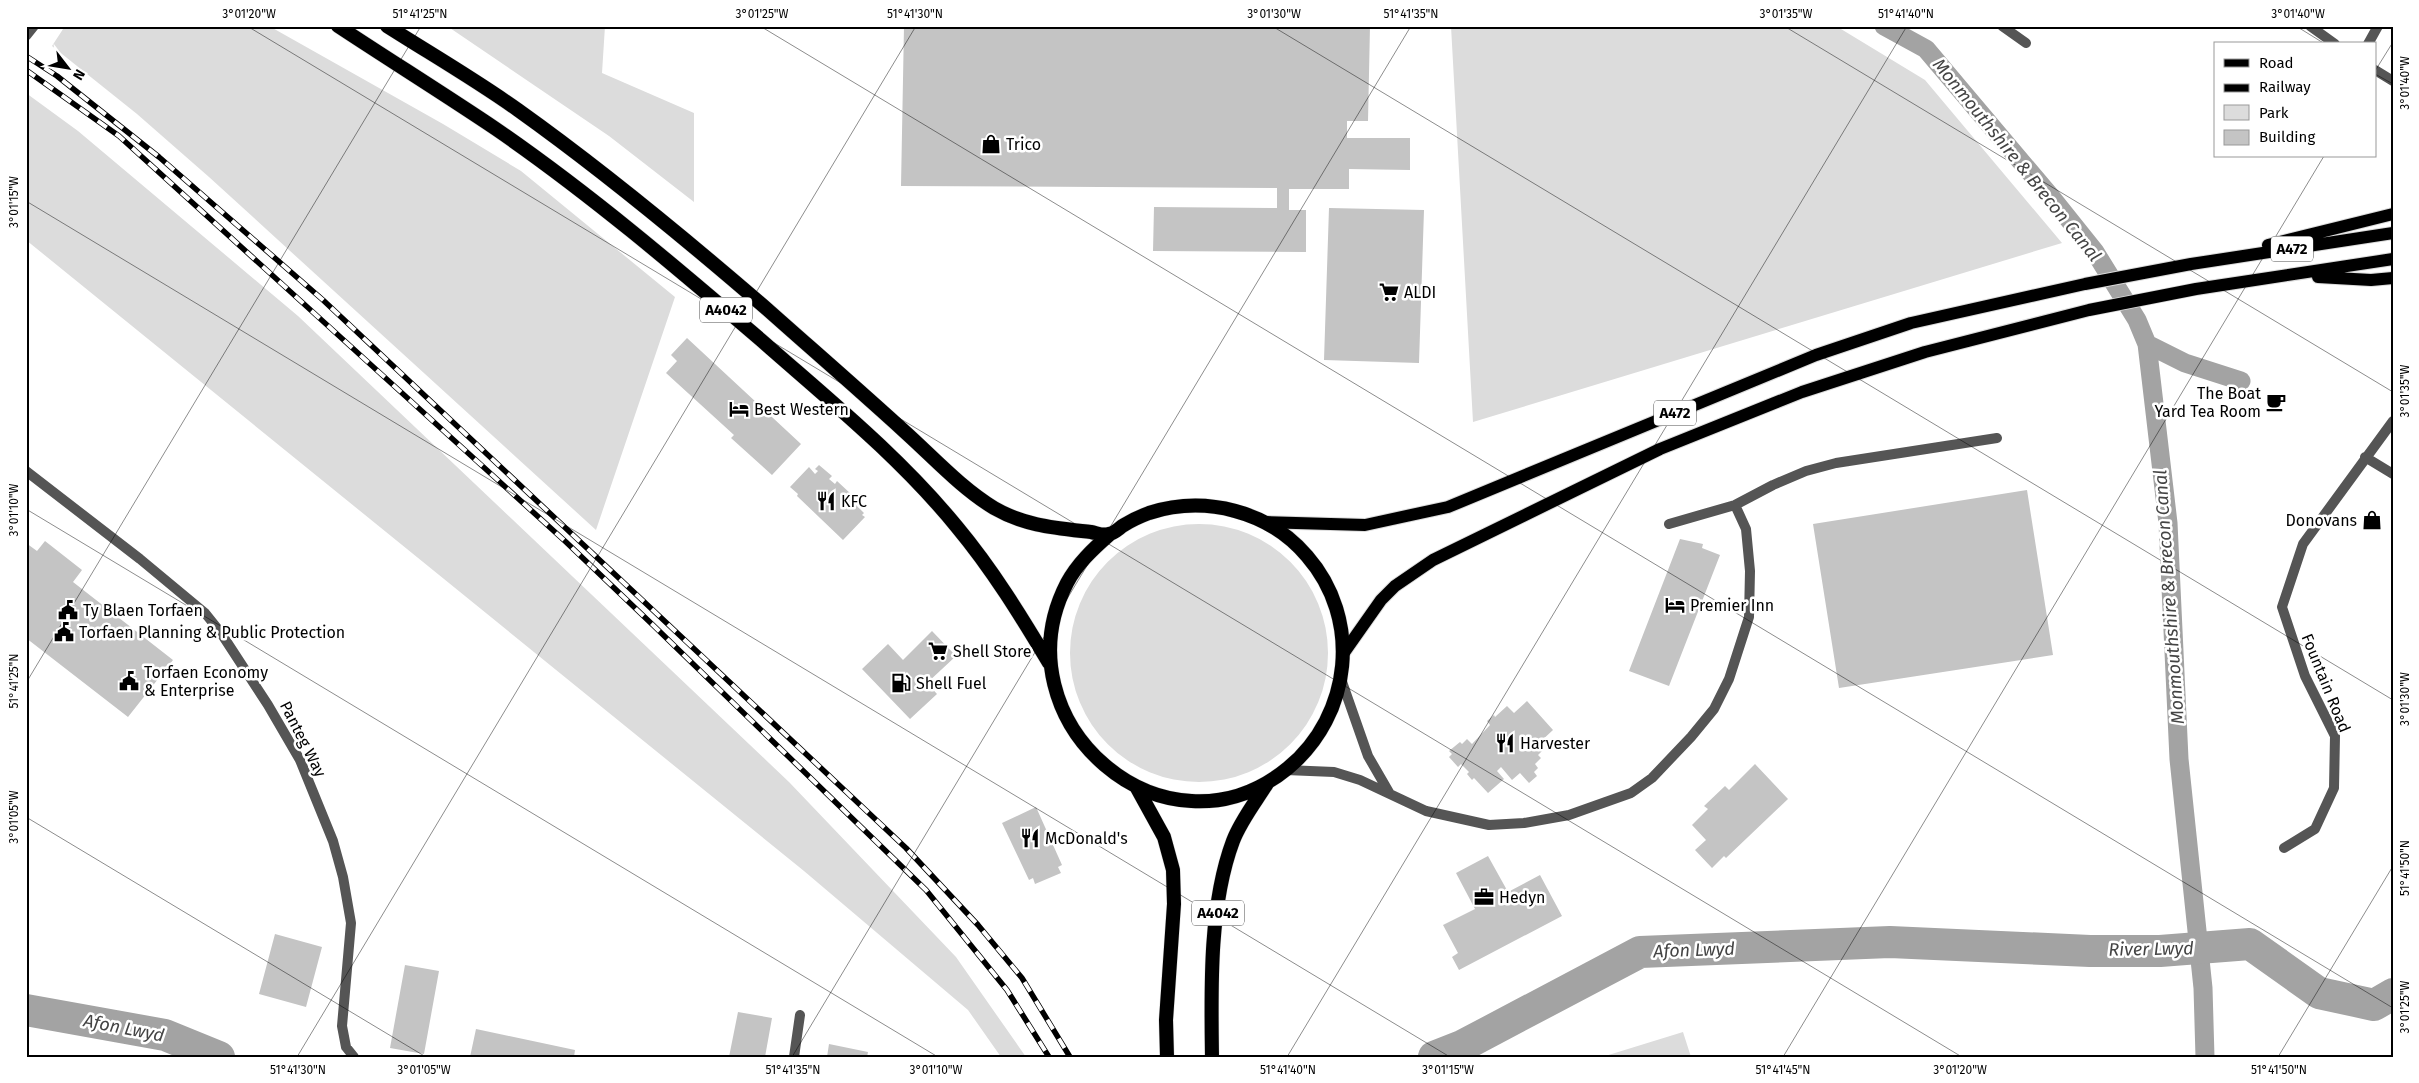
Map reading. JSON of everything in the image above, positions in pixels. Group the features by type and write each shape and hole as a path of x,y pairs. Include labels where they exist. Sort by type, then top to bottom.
{"highway":[{"name":"A4042","path":"338,26 498,130 583,194 667,259 831,401 923,488 957,526 1003,590 1050,664"},
{"name":"A4042","path":"388,26 514,107 686,238 850,381 963,484 994,508 1024,522 1051,529 1109,534"},
{"path":"1187,506 1231,509 1264,522 1287,536 1306,555 1322,577 1334,601 1341,627 1344,654 1341,678 1334,705 1322,730 1306,751 1286,770 1269,781 1233,796 1204,800 1175,799 1137,788 1106,768 1078,737 1065,714 1050,664 1050,634 1057,605 1069,578 1087,554 1109,534 1128,522 1149,514 1187,506"},
{"name":"A4042","path":"1212,1057 1214,946 1219,900 1234,839 1269,781"},
{"name":"A4042","path":"1137,788 1164,837 1173,870 1174,904 1166,1020 1167,1057"}],"main road":[{"path":"2191,264 2393,214"},
{"name":"A472","path":"1264,522 1365,525 1448,507 1816,355 1911,323 2085,284 2191,264 2393,233"},
{"name":"A472","path":"1344,654 1381,600 1413,572 1453,549 1621,467 1730,419 1845,377 1965,341 2089,310 2196,289 2293,276 2393,259"},
{"path":"2293,276 2371,280 2393,278"}],"street":[{"path":"26,36 34,26"},
{"path":"2002,26 2026,43"},
{"path":"2310,26 2332,42"},
{"path":"2369,42 2378,26"},
{"path":"2376,71 2393,81"},
{"name":"Fountain Road","path":"2284,848 2315,829 2334,788 2335,736 2305,676 2282,607 2303,544 2393,421"},
{"path":"1668,524 1735,505 1781,481 1806,471 1836,463 1996,438"},
{"path":"2365,457 2393,474"},
{"name":"Panteg Way","path":"26,471 205,613 221,633 263,697 300,760 333,841 344,877 351,924 342,1026 346,1047 354,1057"},
{"path":"1286,770 1334,772 1360,780 1426,811 1489,825 1524,823 1569,815 1632,793 1652,778 1691,737 1714,709 1729,680 1739,653 1748,617 1750,571 1746,529 1735,505"},
{"path":"1341,678 1368,756 1391,794"},
{"path":"794,1057 800,1015"}],"green space":[{"path":"65,26 269,26 443,124 521,171 675,297 596,530 209,177 137,114 52,46"},
{"path":"447,26 605,26 602,73 694,113 694,202 609,136"},
{"path":"1451,26 1836,26 1925,80 2062,243 1473,422"},
{"path":"26,93 78,131 298,316 789,782 956,957 1026,1057 1001,1057 968,1010 804,871 26,240"},
{"path":"1199,524 1224,527 1260,539 1281,553 1299,571 1313,592 1318,604 1325,628 1328,653 1325,678 1313,714 1299,735 1281,753 1260,767 1248,772 1224,779 1199,782 1174,779 1138,767 1117,753 1099,735 1085,714 1080,702 1073,678 1070,653 1073,628 1085,592 1099,571 1117,553 1138,539 1150,534 1174,527"},
{"path":"1683,1032 1691,1057 1602,1057"}],"building":[{"path":"904,26 1370,26 1368,121 1347,121 1347,138 1410,138 1410,170 1349,169 1349,189 1289,189 1289,210 1306,210 1306,252 1153,251 1154,207 1277,208 1277,188 901,186"},
{"path":"1329,208 1424,210 1419,363 1324,360"},
{"path":"687,338 801,444 772,475 731,438 734,435 666,373 677,361 671,355"},
{"path":"819,465 832,476 829,479 835,484 837,481 851,494 848,497 864,513 862,515 865,517 843,540 790,487 809,467 815,474 818,471 815,469"},
{"path":"2027,490 2053,655 1839,688 1813,524"},
{"path":"1680,539 1703,544 1702,548 1720,555 1669,686 1629,671"},
{"name":"Ty Blaen Torfaen","path":"45,541 82,570 73,582 173,660 128,717 26,638 26,543 37,551"},
{"path":"932,631 956,656 927,683 937,694 910,719 862,669 888,644 903,660"},
{"path":"1527,701 1553,730 1539,743 1544,749 1538,755 1541,758 1535,764 1538,768 1534,772 1537,776 1529,783 1520,773 1512,780 1501,767 1497,771 1504,779 1488,793 1474,778 1472,780 1467,774 1469,772 1461,764 1458,767 1449,757 1452,754 1449,751 1467,739 1472,744 1490,725 1487,721 1494,715 1495,717 1507,706 1514,713"},
{"path":"1755,764 1788,799 1726,858 1724,856 1712,868 1695,850 1706,840 1692,825 1708,809 1704,806 1725,786 1729,790"},
{"path":"1036,807 1062,865 1058,867 1061,873 1035,884 1033,878 1029,880 1002,823"},
{"path":"1488,856 1508,892 1540,875 1562,916 1459,970 1452,957 1458,953 1443,925 1475,909 1456,873"},
{"path":"275,934 322,947 306,1007 259,994"},
{"path":"405,965 439,971 424,1054 390,1048"},
{"path":"738,1012 772,1018 765,1057 729,1057"},
{"path":"476,1029 575,1050 574,1057 470,1057"},
{"path":"829,1044 868,1052 867,1057 827,1057"}],"waterway":[{"name":"Monmouthshire & Brecon Canal","path":"1884,26 1926,49 2051,197 2095,252 2137,320 2147,344 2168,523 2179,759 2203,988 2205,1057"},
{"path":"2147,344 2185,363 2241,381"},
{"name":"River Lwyd","path":"1434,1057 1462,1046 1640,952 1890,942 2090,951 2160,951 2250,944 2319,993 2374,1005 2393,994"},
{"name":"Afon Lwyd","path":"26,1010 165,1035 219,1057"}],"railway":[{"path":"26,56 57,76 159,157 323,300 906,848 978,925 1022,978 1070,1057"},
{"path":"26,70 119,136 566,542 655,627 926,890 1007,990 1049,1057"}],"place":[{"name":"Trico","path":"991,144"},
{"name":"ALDI","path":"1389,292"},
{"name":"The Boat Yard Tea Room","path":"2276,402"},
{"name":"Best Western","path":"739,409"},
{"name":"KFC","path":"826,501"},
{"name":"Donovans","path":"2372,520"},
{"name":"Premier Inn","path":"1675,605"},
{"name":"Ty Blaen Torfaen","path":"68,610"},
{"name":"Torfaen Planning & Public Protection","path":"64,632"},
{"name":"Shell Store","path":"938,651"},
{"name":"Torfaen Economy & Enterprise","path":"129,681"},
{"name":"Shell Fuel","path":"901,683"},
{"name":"Harvester","path":"1505,743"},
{"name":"McDonald's","path":"1030,838"},
{"name":"Hedyn","path":"1484,897"}]}
